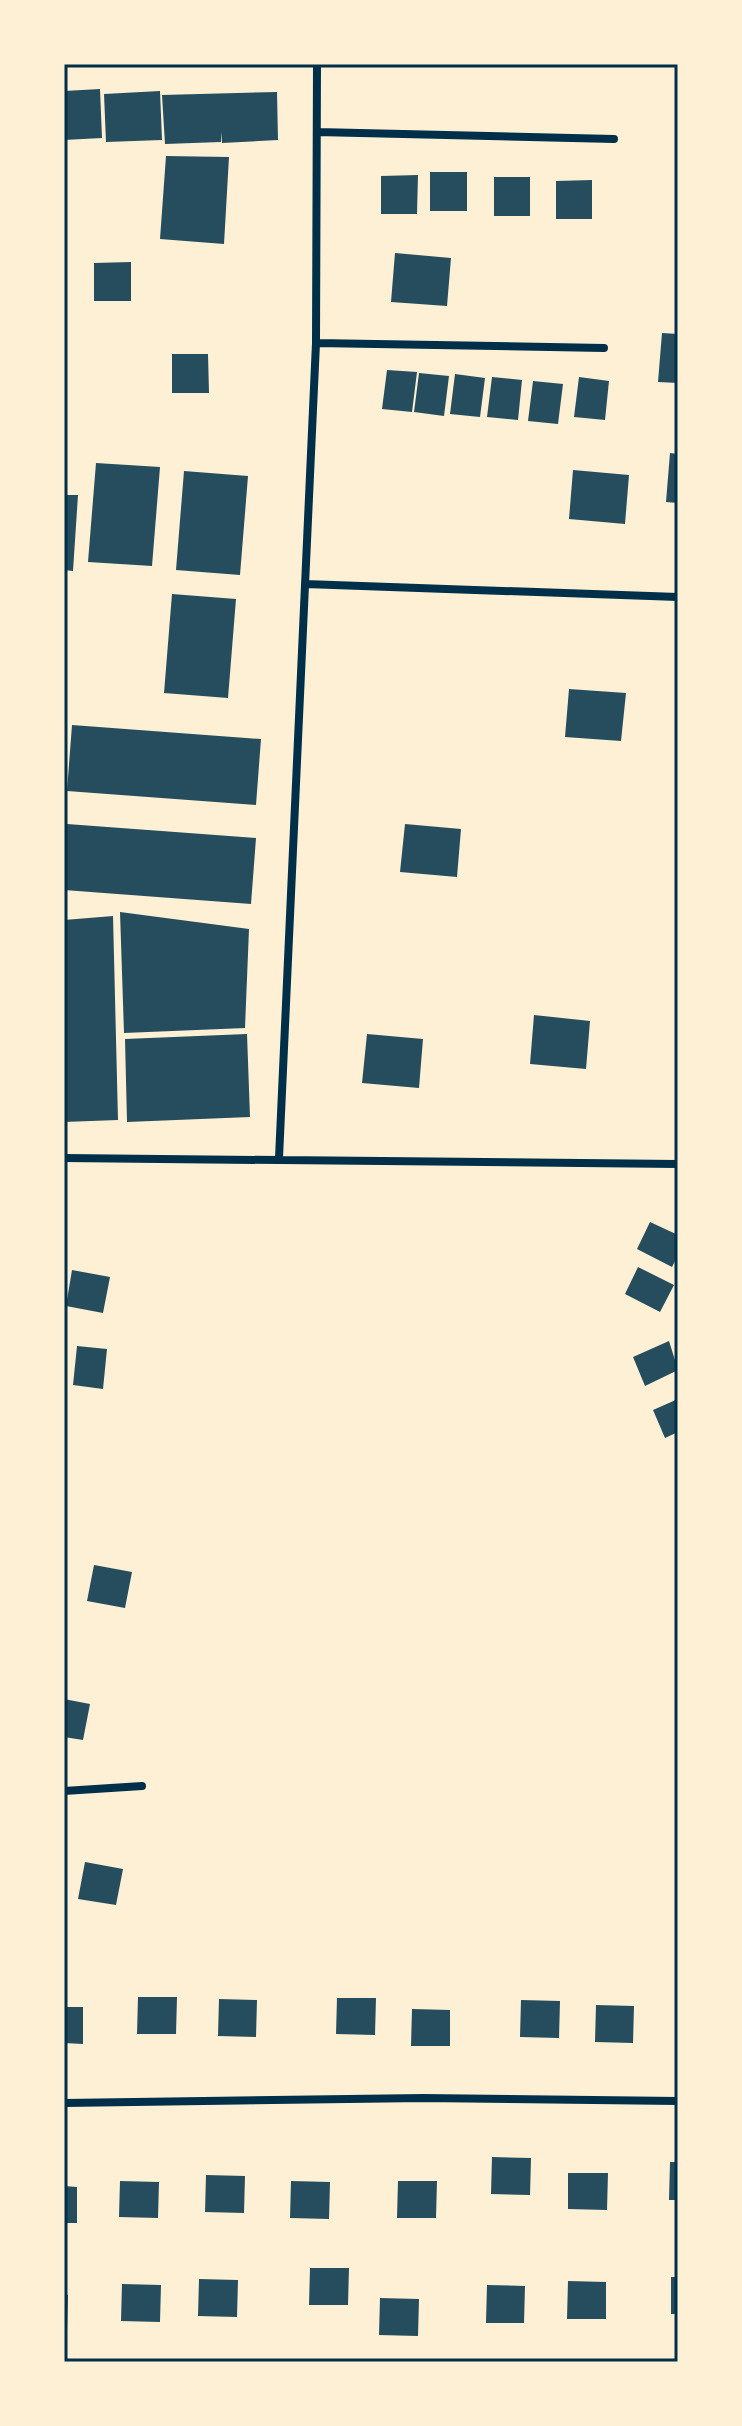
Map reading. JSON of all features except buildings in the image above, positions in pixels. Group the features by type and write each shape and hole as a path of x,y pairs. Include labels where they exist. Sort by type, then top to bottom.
{"street":[{"path":"279,1158 316,343 317,64"},
{"path":"317,132 614,139"},
{"path":"316,343 604,348"},
{"path":"305,584 678,597"},
{"path":"64,1158 678,1164"},
{"path":"64,1791 142,1786"},
{"path":"64,2103 423,2098 678,2101"}]}
